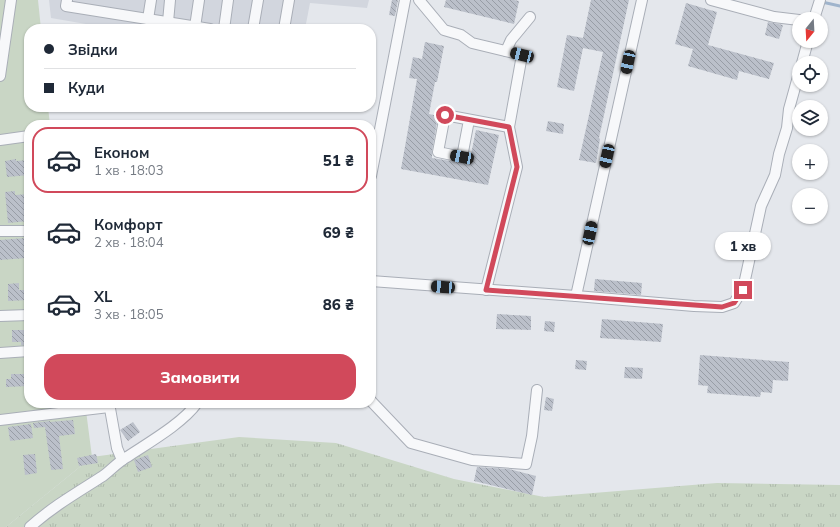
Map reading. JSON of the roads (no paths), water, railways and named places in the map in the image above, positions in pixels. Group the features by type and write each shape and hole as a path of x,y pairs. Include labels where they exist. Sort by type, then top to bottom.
{"street":[{"path":"0,71 11,0"},
{"path":"67,0 66,6 179,24"},
{"path":"148,19 151,0"},
{"path":"168,22 170,0"},
{"path":"196,24 199,0"},
{"path":"225,24 228,0"},
{"path":"255,24 258,0"},
{"path":"285,24 289,0"},
{"path":"376,150 405,0"},
{"path":"419,0 444,30 461,35 472,43 522,55 509,127 517,167 486,290"},
{"path":"576,296 642,0"},
{"path":"711,0 774,17 792,19"},
{"path":"506,51 511,40 530,17"},
{"path":"376,281 694,306 722,307 734,303 743,290 761,206 775,175 779,154 787,128 789,109 794,92"},
{"path":"469,120 509,127"},
{"path":"0,140 24,137"},
{"path":"0,231 24,231"},
{"path":"0,316 24,315"},
{"path":"0,353 24,352"},
{"path":"376,406 411,443 472,460 526,464 532,436 537,390"},
{"path":"0,420 87,408"},
{"path":"110,408 117,448 122,460"},
{"path":"30,527 59,504 104,475 122,460 159,436 194,408"}],"waterway":[{"path":"822,2 840,6"}]}
